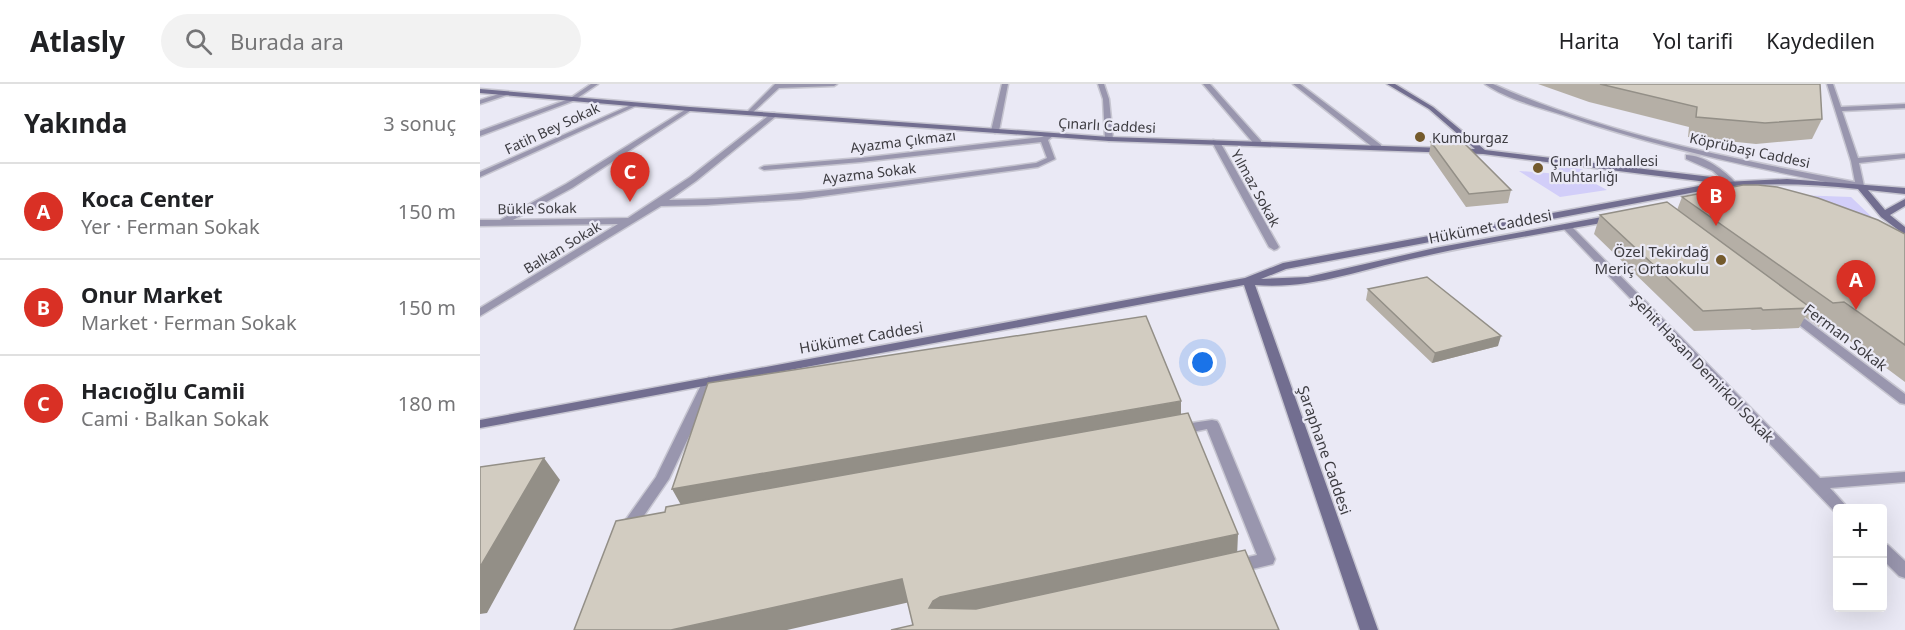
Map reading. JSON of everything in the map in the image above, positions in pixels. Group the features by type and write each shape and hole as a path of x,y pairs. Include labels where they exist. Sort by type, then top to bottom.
{"street":[{"path":"480,134 571,100 595,84"},
{"path":"749,113 778,85 834,84"},
{"path":"995,131 1005,84"},
{"path":"1101,84 1106,99 1109,140"},
{"path":"1206,84 1258,143"},
{"path":"1296,84 1378,147"},
{"path":"1390,84 1431,108 1483,152"},
{"name":"Köprübaşı Caddesi","path":"1488,84 1546,108 1634,136 1753,166 1860,186"},
{"path":"1830,84 1840,110 1860,186 1884,215 1905,232"},
{"name":"Çınarlı Caddesi","path":"480,91 690,110 995,131 1047,137 1483,152 1686,175 1732,183"},
{"path":"480,102 505,94"},
{"name":"Fatih Bey Sokak","path":"480,175 634,105"},
{"path":"1840,110 1905,106"},
{"path":"504,221 569,186 690,110"},
{"name":"Balkan Sokak","path":"480,313 659,203 693,179 772,115"},
{"name":"Köprübaşı Caddesi","path":"1634,136 1716,169 1732,183"},
{"name":"Ayazma Sokak","path":"659,203 714,204 785,197 1038,165 1051,159 1047,137"},
{"name":"Ayazma Çıkmazı","path":"765,168 861,160 1047,137"},
{"name":"Yılmaz Sokak","path":"1216,142 1274,247"},
{"path":"1855,161 1905,156"},
{"name":"Hükümet Caddesi","path":"480,424 1248,281 1283,266 1732,183 1783,182 1905,191"},
{"path":"1723,194 1732,183"},
{"path":"1884,215 1905,202"},
{"name":"Hükümet Caddesi","path":"1248,281 1278,283 1300,280 1622,216"},
{"name":"Bükle Sokak","path":"480,223 631,221"},
{"name":"Şehit Hasan Demirkol Sokak","path":"1567,227 1836,504"},
{"path":"1401,244 1413,256"},
{"name":"Şaraphane Caddesi","path":"1248,281 1370,630"},
{"name":"Ferman Sokak","path":"1775,302 1905,400"},
{"path":"650,527 624,536 662,479 709,381"},
{"path":"1165,432 1212,424 1267,559 1221,569"},
{"path":"1815,484 1905,477"},
{"path":"1887,554 1905,571"}],"shaded area":[{"path":"1556,166 1582,169 1594,183 1607,190 1560,197 1519,171 1560,174"},
{"path":"1797,195 1851,197 1876,221"}],"building":[{"path":"1600,84 1820,84 1822,119 1765,123 1696,117 1697,107"},
{"path":"1431,142 1464,143 1511,190 1469,194"},
{"path":"1743,185 1777,187 1818,198 1878,220 1905,234 1905,345 1844,302 1833,303 1682,197"},
{"path":"1667,202 1811,308 1703,311 1600,215"},
{"path":"1427,277 1501,336 1435,353 1368,289"},
{"path":"1146,316 1181,401 672,489 708,383"},
{"path":"1188,413 1238,534 940,597 933,601 929,608 976,609 1245,550 1279,630 891,630 913,625 902,579 671,630 574,630 616,521 665,512 666,507"},
{"path":"544,458 480,567 480,467"}],"place":[{"name":"Kumburgaz","path":"1420,137"},
{"name":"Çınarlı Mahallesi Muhtarlığı","path":"1538,168"},
{"name":"Hacıoğlu Camii","path":"630,202"},
{"name":"Onur Market","path":"1716,226"},
{"name":"Özel Tekirdağ Meriç Ortaokulu","path":"1721,260"},
{"name":"Koca Center","path":"1856,310"}]}
